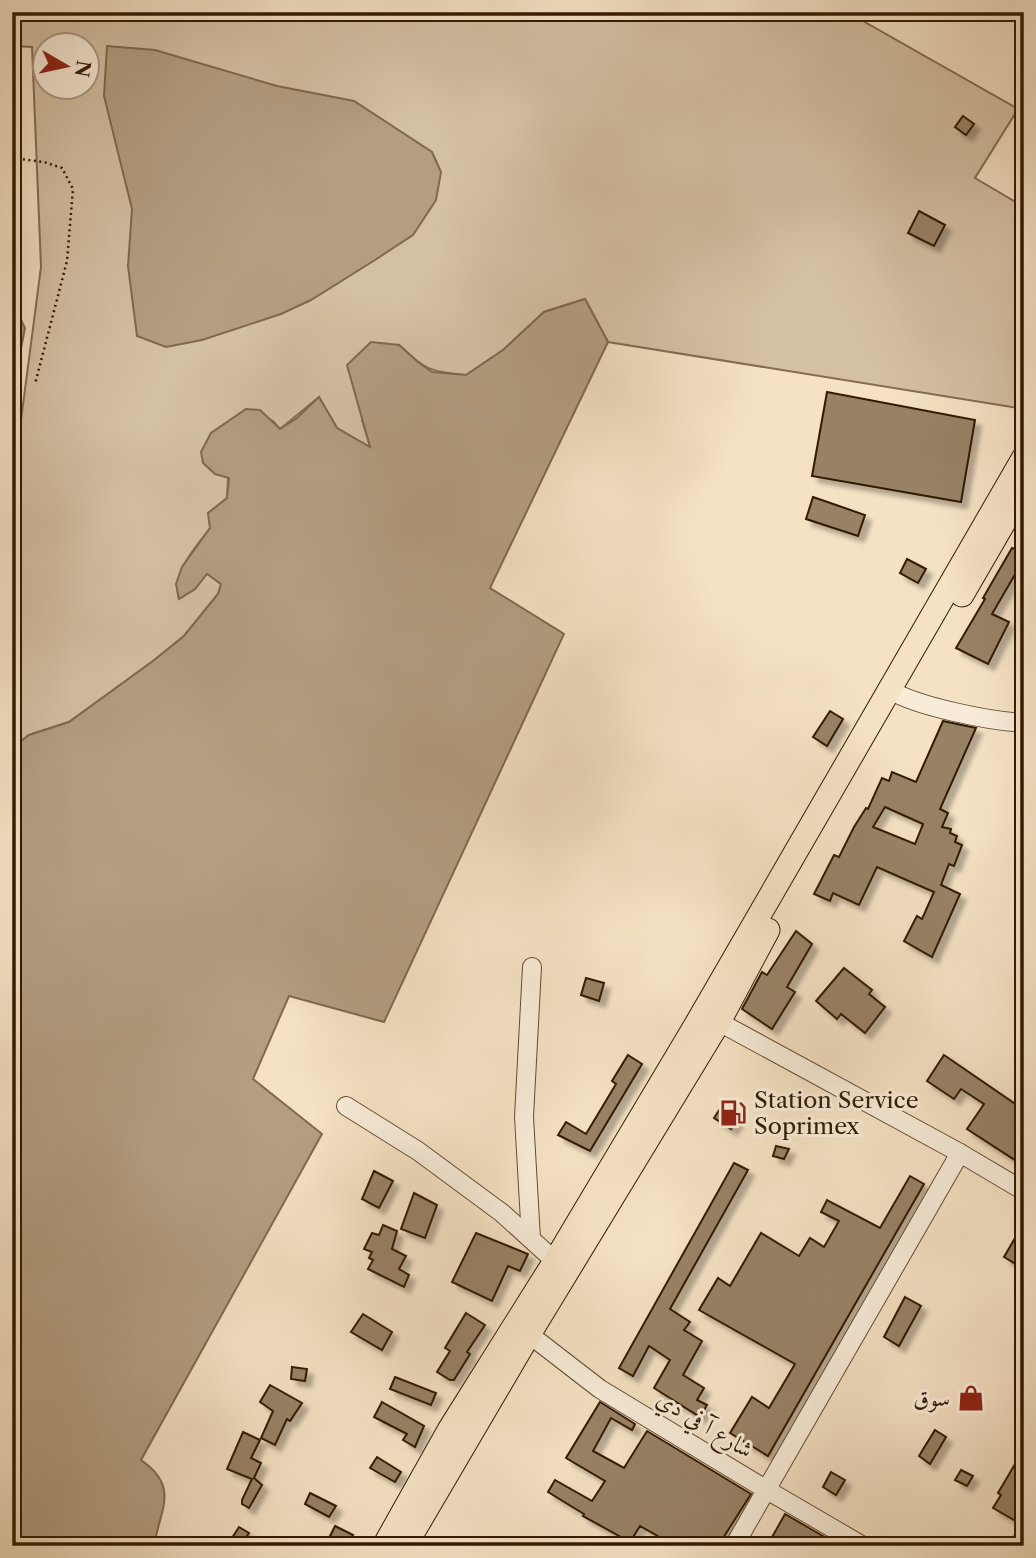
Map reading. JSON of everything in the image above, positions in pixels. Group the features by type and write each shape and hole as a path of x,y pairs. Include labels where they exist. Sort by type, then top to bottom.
{"main road":[{"path":"384,1546 449,1430 522,1328 719,1022 1024,457"},
{"path":"405,1546 555,1261 895,694 1024,488"}],"street":[{"path":"895,694 963,714 1024,723"},
{"path":"531,1239 524,1117 532,967"},
{"path":"719,1022 960,1153 1024,1191"},
{"path":"346,1106 418,1151 502,1213 555,1261"},
{"path":"734,1546 960,1153"},
{"name":"شارع آ في دي","path":"522,1328 600,1389 863,1546"}],"path":[{"path":"12,158 44,162 62,168 73,189 68,261 35,384"}],"shaded area":[{"path":"12,12 847,12 1018,109 975,178 1024,207 1024,409 608,342 585,299 544,312 503,350 466,375 429,368 399,345 362,420 371,448 337,428 319,397 280,429 273,421 246,409 231,420 227,498 209,513 210,528 181,570 177,589 179,599 195,589 207,573 221,584 218,594 184,636 153,661 69,722 29,735 12,748 12,452 18,443 41,267 34,102 102,102 102,32 32,32 32,47 12,46"},
{"path":"107,46 155,50 277,86 354,101 432,152 441,172 436,200 413,235 311,300 281,314 202,340 166,347 137,336 128,266 132,209 104,96"},
{"path":"585,299 608,342 490,588 564,634 384,1022 289,996 253,1079 322,1134 141,1460 153,1470 164,1489 163,1510 154,1546 12,1546 12,748 29,735 69,722 153,661 184,636 218,594 221,584 207,574 195,589 179,599 176,584 182,567 210,528 208,513 227,498 229,478 215,474 203,463 201,452 211,433 246,409 260,410 280,429 297,418 319,397 337,428 370,447 347,365 371,342 399,345 432,372 466,375 503,350 544,312"},
{"path":"12,302 25,328 12,395"}],"building":[{"path":"963,116 974,124 966,135 955,127"},
{"path":"919,211 945,225 934,246 908,233"},
{"path":"827,392 975,420 961,502 812,476"},
{"path":"813,497 865,515 858,536 806,519"},
{"path":"1024,533 1024,559 992,614 1009,622 988,664 956,648 1012,548 1015,549"},
{"path":"907,559 926,569 918,583 900,573"},
{"path":"830,711 843,719 827,746 813,737"},
{"path":"943,721 976,728 940,809 948,813 942,827 951,829 950,833 957,836 955,842 962,845 954,866 949,864 941,885 960,894 932,957 904,941 917,916 922,919 934,892 877,867 859,905 833,893 830,901 814,894 834,855 839,857 854,827 866,808 868,809 882,778 889,781 892,772 916,782","holes":["885,807 923,824 915,844 873,827"]},
{"path":"796,931 812,944 787,987 795,992 772,1029 742,1009 762,972 767,975"},
{"path":"844,968 872,990 869,994 885,1007 865,1033 841,1014 837,1019 816,1001"},
{"path":"586,978 604,983 599,1001 581,995"},
{"path":"628,1055 642,1064 590,1151 558,1135 566,1122 586,1134 616,1084 612,1081"},
{"path":"944,1055 1024,1110 1024,1166 967,1129 984,1104 961,1089 954,1099 927,1081"},
{"path":"720,1109 737,1120 731,1129 714,1118"},
{"path":"776,1146 789,1149 784,1159 773,1156"},
{"path":"734,1163 748,1170 670,1309 690,1322 684,1330 702,1341 683,1375 704,1388 697,1400 707,1405 700,1417 654,1388 670,1360 649,1346 633,1376 619,1368"},
{"path":"374,1171 393,1181 379,1208 362,1199"},
{"path":"910,1176 924,1184 768,1456 730,1433 752,1397 769,1408 795,1364 699,1310 718,1278 730,1286 761,1233 799,1256 810,1238 824,1247 839,1221 821,1212 827,1200 880,1228"},
{"path":"414,1193 437,1205 425,1238 401,1229"},
{"path":"383,1225 397,1231 392,1249 406,1256 399,1269 409,1275 404,1287 368,1269 373,1260 369,1258 372,1252 364,1249 372,1233 379,1235"},
{"path":"476,1233 528,1254 520,1271 508,1266 492,1301 452,1282"},
{"path":"1015,1238 1024,1243 1024,1257 1019,1266 1004,1257"},
{"path":"905,1297 921,1306 899,1346 884,1337"},
{"path":"466,1313 485,1325 467,1352 470,1354 454,1380 450,1380 437,1372 450,1351 445,1348"},
{"path":"363,1314 392,1332 382,1350 351,1332"},
{"path":"292,1367 307,1369 305,1381 291,1379"},
{"path":"395,1377 436,1393 431,1405 390,1389"},
{"path":"270,1385 302,1403 290,1421 287,1419 275,1445 261,1438 273,1411 260,1402"},
{"path":"382,1402 424,1426 415,1447 403,1440 407,1434 374,1417"},
{"path":"600,1402 635,1424 632,1430 611,1418 593,1451 624,1468 647,1431 751,1494 718,1546 666,1546 668,1542 640,1526 630,1542 583,1516 584,1514 548,1492 555,1480 592,1501 605,1481 566,1458"},
{"path":"935,1430 946,1437 930,1464 919,1456"},
{"path":"243,1432 260,1440 251,1458 261,1463 254,1478 262,1485 249,1508 242,1504 242,1500 252,1479 227,1469"},
{"path":"377,1457 401,1472 395,1482 370,1468"},
{"path":"1015,1464 1024,1469 1024,1546 1009,1546 1021,1524 993,1508 1001,1495 998,1493"},
{"path":"961,1470 973,1476 967,1486 955,1480"},
{"path":"831,1472 845,1480 836,1495 823,1487"},
{"path":"310,1493 336,1506 329,1517 305,1504"},
{"path":"785,1514 840,1546 767,1546"},
{"path":"335,1526 353,1535 348,1545 330,1536"},
{"path":"239,1527 249,1533 242,1544 232,1538"}],"place":[{"name":"Station Service Soprimex","path":"733,1113"},
{"name":"سوق","path":"971,1398"}]}
